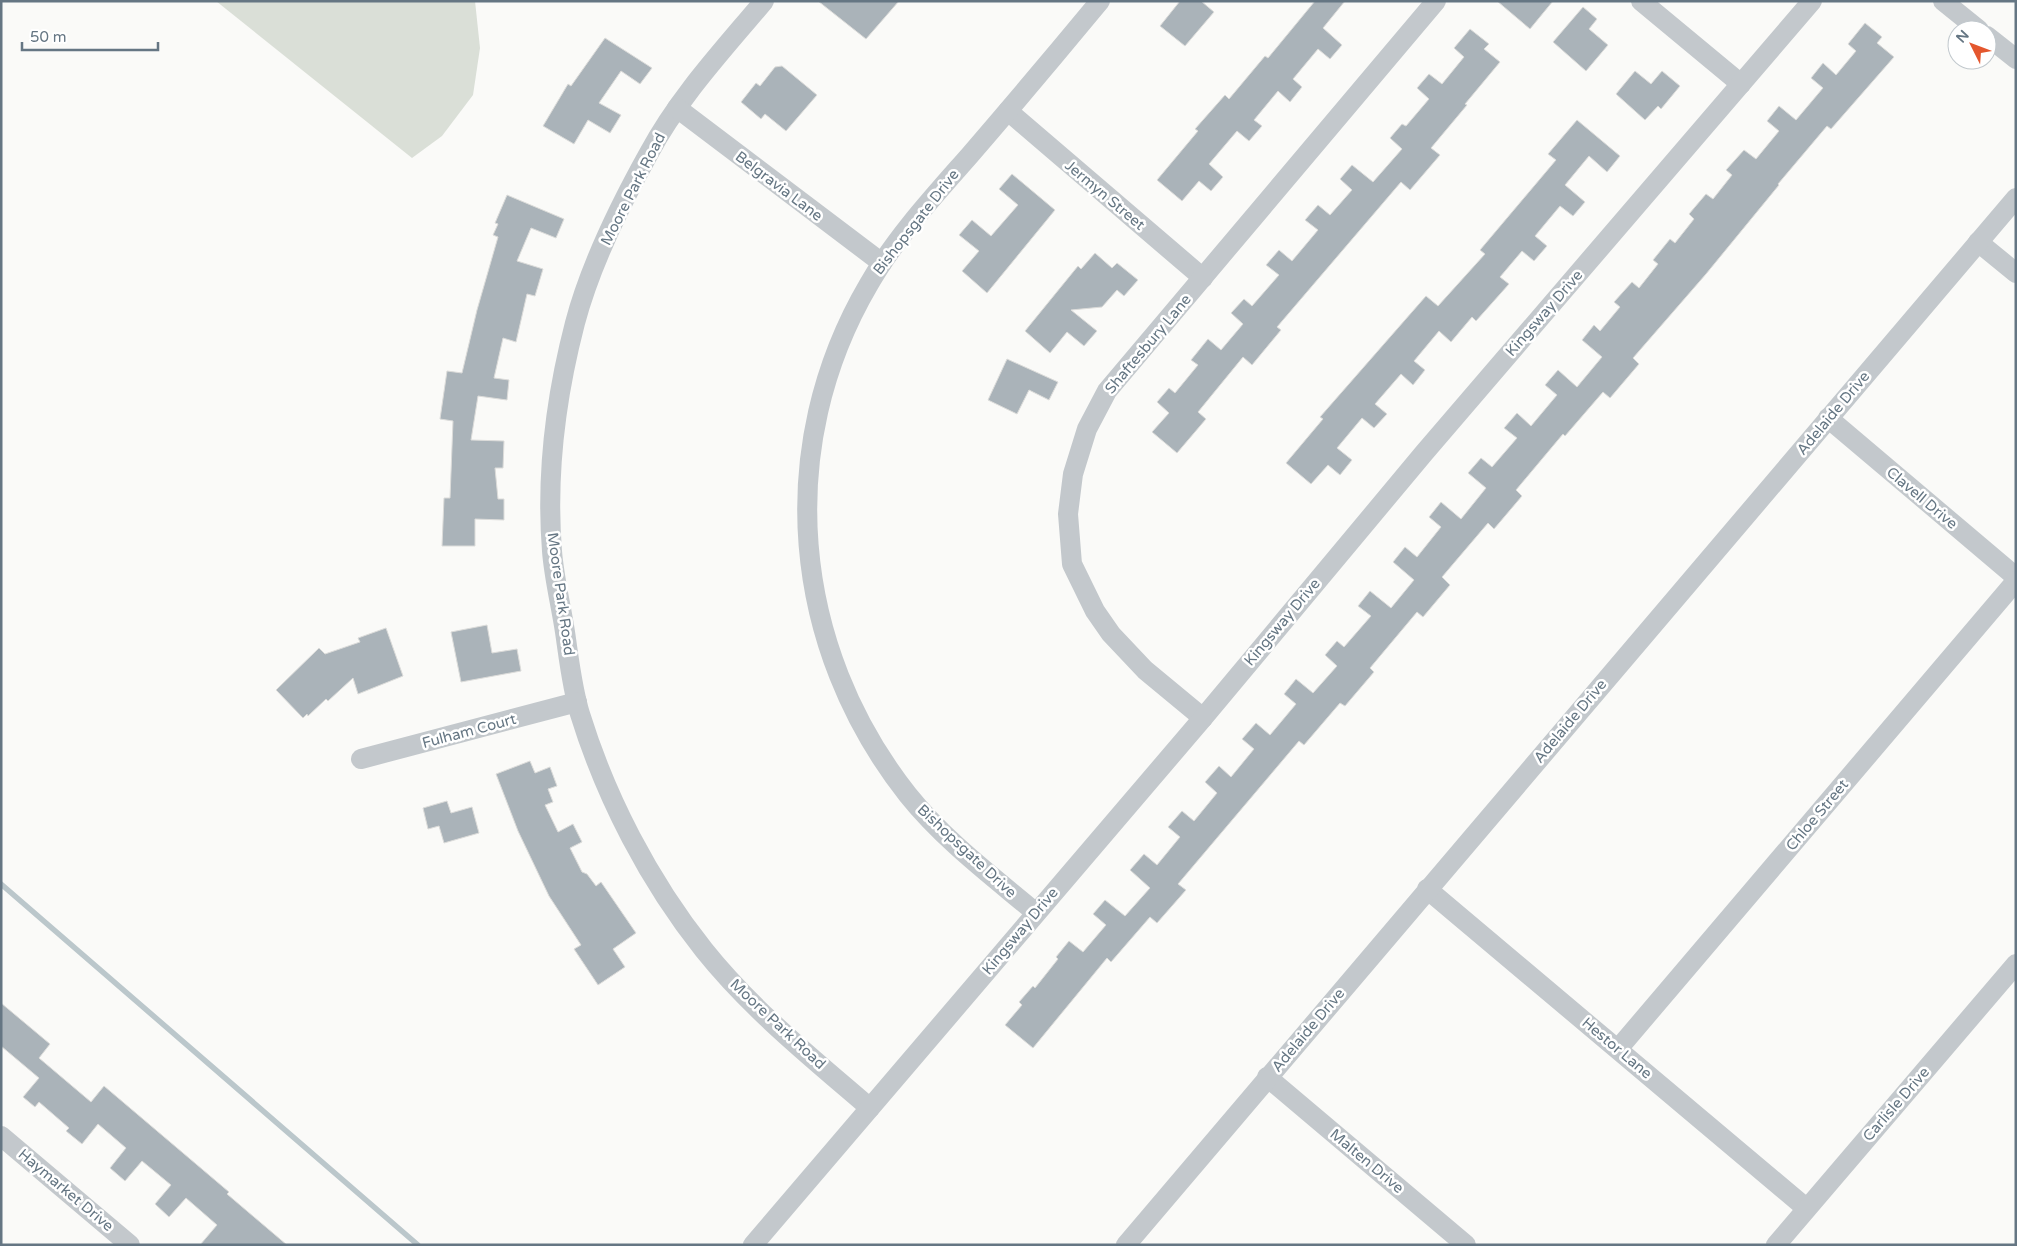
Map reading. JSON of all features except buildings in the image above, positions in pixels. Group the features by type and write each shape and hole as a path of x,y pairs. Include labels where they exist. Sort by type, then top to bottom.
{"street":[{"name":"Moore Park Road","path":"764,1 693,85 677,108 650,151 602,250 576,320 559,404 553,448 552,552 577,702 603,776 623,821 646,864 690,930 732,983 773,1025 870,1108"},
{"name":"Bishopsgate Drive","path":"1036,913 940,830 922,812 893,775 863,728 843,686 820,618 808,548 806,498 810,450 820,404 834,358 847,325 869,283 911,224 1100,1"},
{"name":"Shaftesbury Lane","path":"1203,718 1127,652 1095,611 1072,564 1068,514 1073,474 1087,429 1107,392 1436,1"},
{"path":"1641,1 1741,84"},
{"name":"Kingsway Drive","path":"754,1245 1203,718 1424,453 1812,1"},
{"path":"1944,1 1967,20"},
{"path":"1997,44 2016,59"},
{"name":"Belgravia Lane","path":"677,108 882,263"},
{"name":"Jermyn Street","path":"1008,111 1203,278"},
{"name":"Adelaide Drive","path":"1126,1245 2016,198"},
{"path":"1978,242 2016,273"},
{"name":"Clavell Drive","path":"1828,418 2016,577"},
{"name":"Chloe Street","path":"1618,1049 2016,581"},
{"name":"Fulham Court","path":"361,759 577,702"},
{"name":"Hestor Lane","path":"1427,889 1806,1208"},
{"name":"Carlisle Drive","path":"1776,1245 2016,964"},
{"name":"Malten Drive","path":"1268,1078 1466,1245"},
{"name":"Haymarket Drive","path":"1,1136 130,1245"}],"shaded area":[{"path":"216,1 475,1 480,48 473,95 442,136 412,158"}],"waterway":[{"path":"1,884 418,1245"}]}
